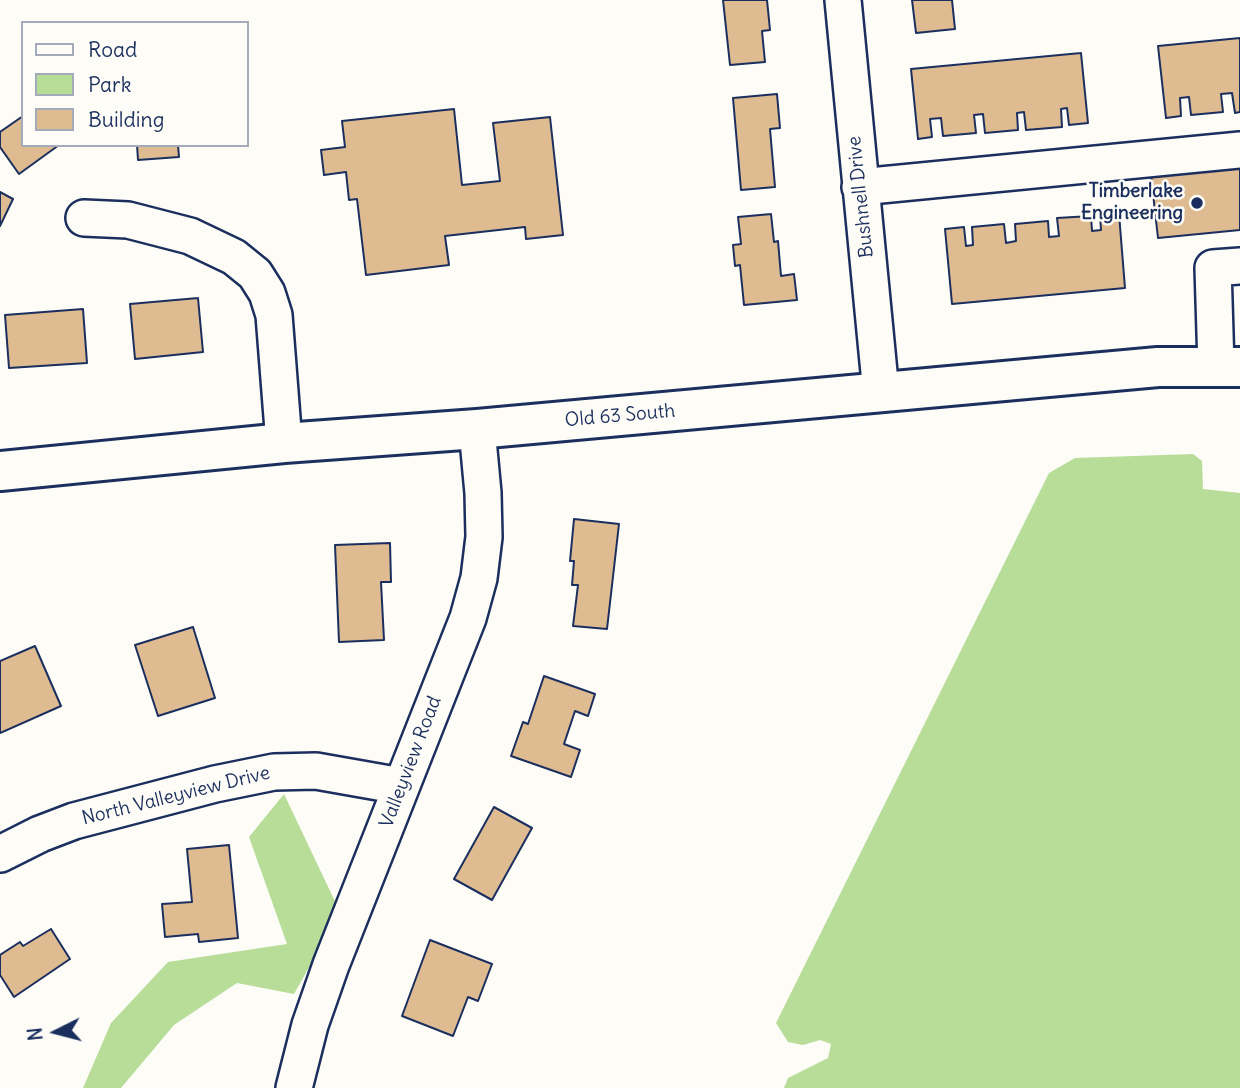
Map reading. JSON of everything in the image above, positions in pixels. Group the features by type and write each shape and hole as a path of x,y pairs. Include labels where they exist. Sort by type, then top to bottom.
{"main road":[{"name":"Old 63 South","path":"0,471 284,443 477,429 1158,367 1228,366"}],"street":[{"name":"Bushnell Drive","path":"843,0 881,393"},
{"path":"860,187 1240,150"},
{"path":"84,218 128,220 190,236 234,257 255,274 267,293 274,315 284,443"},
{"path":"1228,366 1213,268 1240,266"},
{"name":"Valleyview Road","path":"294,1088 310,1025 331,965 468,618 479,578 485,537 477,429"},
{"name":"North Valleyview Drive","path":"0,854 74,821 215,784 274,772 316,771 401,786"}],"green space":[{"path":"1193,454 1202,461 1203,489 1240,493 1240,1088 784,1088 788,1078 828,1058 831,1044 820,1040 803,1045 788,1042 776,1023 1049,473 1075,458"},
{"path":"284,794 340,912 294,994 237,983 174,1025 121,1088 83,1088 111,1023 168,962 287,944 249,837"}],"building":[{"path":"723,0 767,0 770,30 762,31 765,62 730,65"},
{"path":"912,0 952,0 955,29 916,33"},
{"path":"1240,38 1240,112 1235,113 1232,93 1221,94 1223,112 1191,115 1189,97 1180,98 1181,116 1166,118 1158,46"},
{"path":"1081,53 1088,123 1069,125 1067,108 1061,109 1062,127 1026,130 1024,112 1017,113 1018,130 985,133 983,114 974,115 976,133 943,136 941,118 930,119 932,137 918,139 911,69"},
{"path":"777,94 780,128 770,129 775,187 741,190 733,98"},
{"path":"454,109 462,185 500,181 493,123 550,117 563,235 526,239 525,227 445,236 449,265 366,275 357,199 349,200 346,172 324,175 321,150 345,147 342,121"},
{"path":"21,117 21,147 56,147 19,174 0,147 0,132"},
{"path":"137,147 178,147 179,157 138,160"},
{"name":"Timberlake Engineering","path":"1240,167 1240,230 1158,238 1151,176"},
{"path":"0,192 13,199 0,226"},
{"path":"771,214 774,242 778,241 781,276 794,274 797,300 744,305 740,265 735,266 733,245 741,244 738,217"},
{"path":"1119,214 1125,288 952,304 945,229 964,227 966,246 973,245 972,227 1004,224 1006,243 1016,241 1015,224 1048,221 1049,237 1059,236 1057,218 1091,216 1092,231 1101,230 1100,216"},
{"path":"198,298 203,352 135,359 130,304"},
{"path":"83,309 87,363 9,368 5,315"},
{"path":"574,519 619,524 607,629 573,626 578,585 572,585 574,561 570,561"},
{"path":"390,543 391,582 381,582 384,640 339,642 335,545"},
{"path":"193,627 215,698 158,716 135,645"},
{"path":"35,646 61,706 0,733 0,661"},
{"path":"544,676 595,694 588,716 575,711 564,744 580,750 571,777 511,756 523,722 528,724"},
{"path":"494,807 532,828 492,900 454,879"},
{"path":"229,845 238,938 199,942 198,934 165,937 162,904 192,902 187,849"},
{"path":"51,929 70,959 14,997 0,975 0,955 20,942 23,946"},
{"path":"430,940 492,964 478,1001 468,997 453,1036 402,1016"}],"place":[{"name":"Timberlake Engineering","path":"1197,203"}]}
